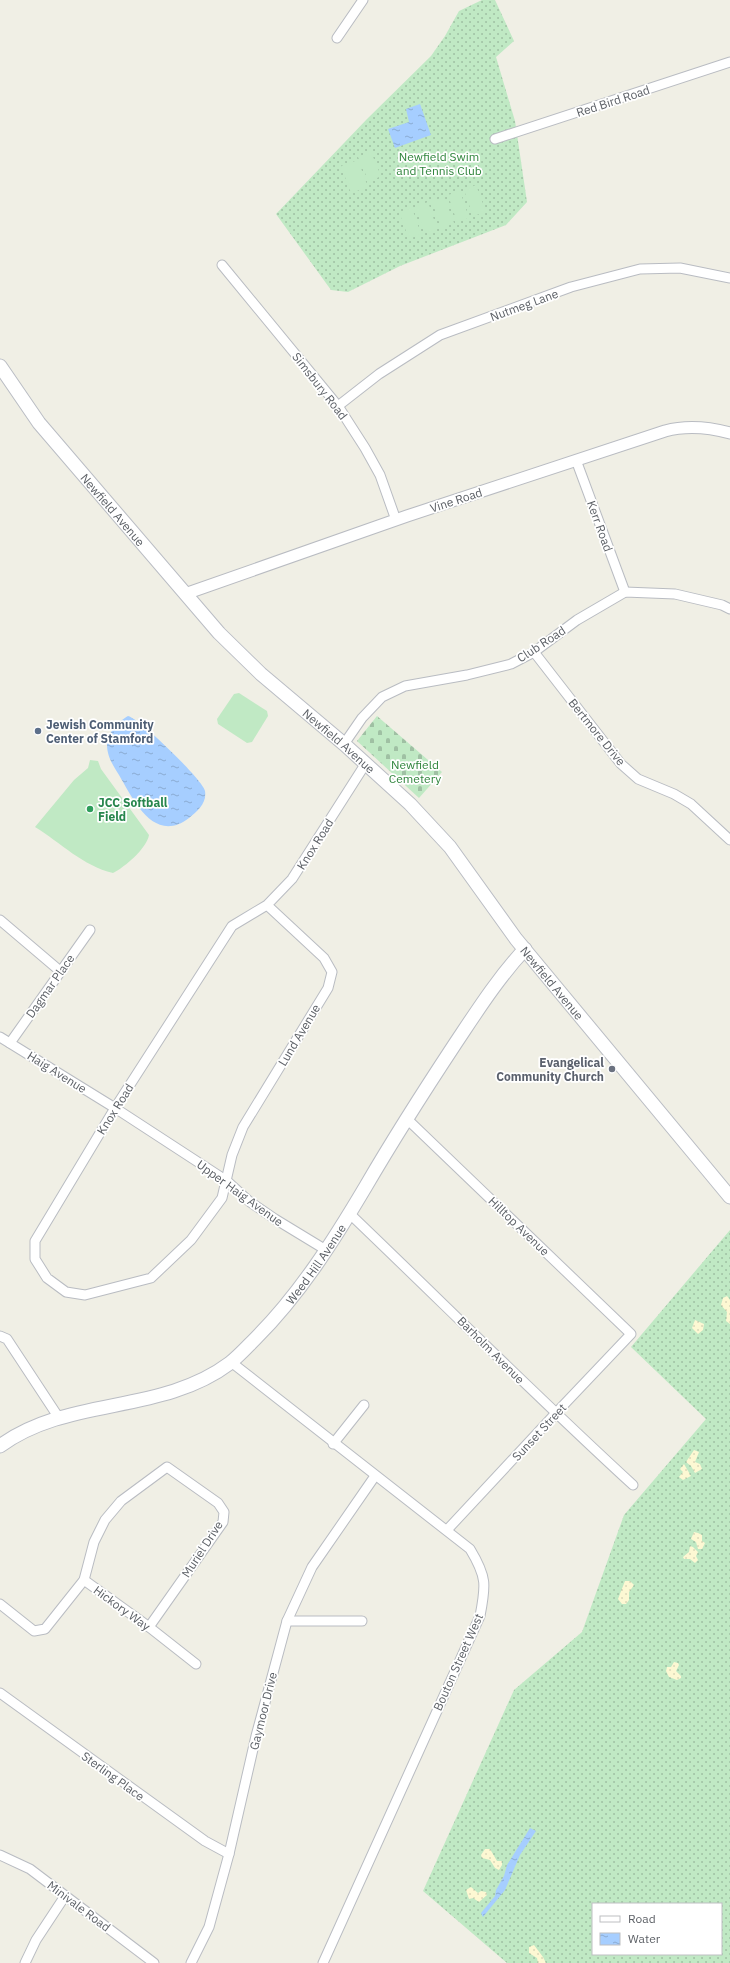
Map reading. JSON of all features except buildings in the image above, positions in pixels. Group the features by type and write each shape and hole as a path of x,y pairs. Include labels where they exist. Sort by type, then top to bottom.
{"main road":[{"name":"Newfield Avenue","path":"0,366 39,423 219,632 261,674 366,763 410,804 450,847 525,949 730,1197"},
{"name":"Weed Hill Avenue","path":"0,1446 35,1426 59,1418 174,1393 203,1381 231,1362 294,1296 350,1214 406,1118 502,973 525,949"}],"street":[{"path":"336,38 363,0"},
{"name":"Red Bird Road","path":"495,140 730,62"},
{"name":"Simsbury Road","path":"222,265 338,406 365,448 380,475 396,520"},
{"name":"Nutmeg Lane","path":"338,406 379,374 440,335 571,287 640,269 680,268 730,278"},
{"name":"Vine Road","path":"185,594 396,520 628,442 679,427 715,429 730,433"},
{"name":"Kerr Road","path":"576,460 624,592"},
{"path":"624,592 675,594 722,605 730,609"},
{"name":"Club Road","path":"344,744 362,718 382,697 405,686 467,675 511,664 534,652 577,620 624,592"},
{"name":"Bertmore Drive","path":"534,652 621,764 638,779 674,794 691,804 730,840"},
{"name":"Knox Road","path":"227,1181 222,1198 191,1240 151,1278 85,1295 66,1292 47,1278 35,1259 35,1241 115,1108 232,926 267,905 292,879 366,763"},
{"name":"Lund Avenue","path":"227,1181 232,1155 243,1127 328,988 332,972 324,958 267,905"},
{"path":"0,920 60,971"},
{"name":"Dagmar Place","path":"10,1043 90,930"},
{"name":"Haig Avenue","path":"0,1037 115,1108"},
{"name":"Upper Haig Avenue","path":"115,1108 227,1181 250,1202 275,1219 326,1250"},
{"name":"Hilltop Avenue","path":"406,1118 632,1334"},
{"name":"Barholm Avenue","path":"350,1214 452,1311 555,1414 633,1486"},
{"name":"Sunset Street","path":"447,1530 632,1334"},
{"path":"0,1336 7,1339 59,1418"},
{"name":"Bouton Street West","path":"231,1362 333,1444 470,1549 481,1567 486,1589 480,1616 323,1963"},
{"path":"333,1444 364,1405"},
{"name":"Muriel Drive","path":"84,1580 94,1542 105,1520 121,1501 167,1467 218,1503 224,1512 222,1522 149,1627"},
{"name":"Gaymoor Drive","path":"191,1963 209,1927 229,1854 256,1736 286,1621 312,1567 375,1476"},
{"name":"Hickory Way","path":"0,1604 34,1631 46,1629 84,1580 149,1627 196,1664"},
{"path":"286,1621 362,1621"},
{"name":"Sterling Place","path":"0,1693 205,1841 229,1854"},
{"name":"Minivale Road","path":"0,1855 30,1869 154,1963"},
{"path":"25,1963 36,1940 66,1896"}],"green space":[{"name":"Newfield Swim and Tennis Club","path":"482,0 495,0 514,41 496,57 515,121 527,202 506,225 400,266 348,292 331,290 276,214 367,119 431,56 445,36 459,11"},
{"path":"371,152 381,176 369,182 358,157"},
{"path":"358,160 368,187 351,193 341,166"},
{"path":"476,185 486,212 473,216 464,190"},
{"path":"460,191 469,218 457,222 448,195"},
{"path":"444,197 454,223 441,228 432,201"},
{"path":"428,202 437,229 425,233 415,207"},
{"path":"412,208 421,234 409,239 399,212"},
{"path":"239,693 267,711 268,716 252,742 247,743 218,724 217,719 234,694"},
{"name":"Newfield Cemetery","path":"377,716 442,772 419,798 357,741"},
{"name":"JCC Softball Field","path":"90,760 98,761 101,769 149,835 144,846 135,857 113,873 102,870 82,860 35,827 74,780 88,768"},
{"path":"730,1230 730,1963 507,1963 423,1891 514,1690 582,1632 624,1515 706,1419 631,1347"}],"sand":[{"path":"727,1296 730,1300 730,1324 726,1321 727,1312 721,1305 723,1298"},
{"path":"695,1320 704,1324 703,1330 698,1334 692,1328"},
{"path":"694,1450 699,1452 695,1462 700,1464 702,1469 695,1473 691,1466 686,1462"},
{"path":"684,1464 691,1476 683,1480 679,1477 683,1472 680,1469"},
{"path":"694,1532 702,1535 702,1541 705,1543 702,1549 698,1549 696,1542 691,1539"},
{"path":"690,1546 698,1552 696,1556 698,1560 695,1563 690,1559 684,1559 683,1557 689,1552"},
{"path":"625,1581 630,1581 634,1585 629,1592 629,1600 626,1604 622,1604 618,1599"},
{"path":"674,1662 678,1663 679,1665 676,1671 681,1676 681,1678 677,1680 669,1677 666,1671 667,1667 671,1667"},
{"path":"485,1849 490,1849 497,1861 502,1861 502,1865 499,1870 495,1868 490,1860 482,1858 481,1855"},
{"path":"471,1887 478,1893 481,1891 486,1892 487,1895 479,1902 473,1898 469,1899 466,1890"},
{"path":"534,1945 546,1963 538,1963 537,1958 529,1953 529,1947"}],"water":[{"path":"420,104 431,135 395,148 388,129 409,122 406,109"},
{"path":"128,716 145,727 170,750 194,775 205,791 205,799 199,810 177,825 165,826 155,823 146,816 131,796 111,761 107,749 109,736 117,724"},
{"path":"530,1828 536,1831 520,1855 505,1890 483,1917 481,1913 495,1896 496,1890 504,1876 507,1865"}],"place":[{"name":"Jewish Community Center of Stamford","path":"38,731"},
{"name":"JCC Softball Field","path":"90,809"},
{"name":"Evangelical Community Church","path":"612,1069"}]}
